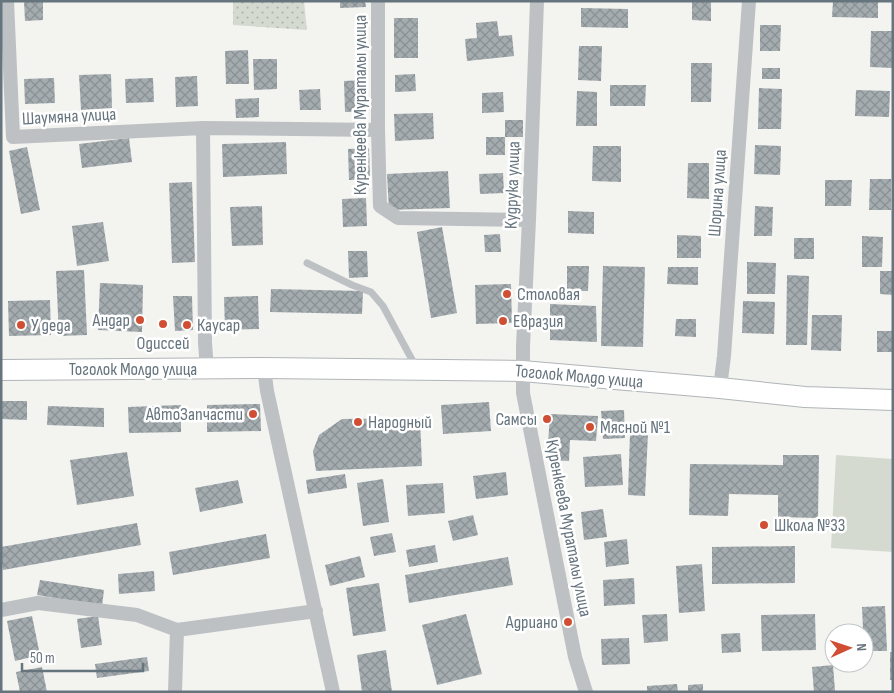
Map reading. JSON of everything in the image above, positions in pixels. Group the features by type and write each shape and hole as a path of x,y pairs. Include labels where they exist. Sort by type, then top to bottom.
{"main road":[{"name":"Тоголок Молдо улица","path":"1,370 264,368 522,371 804,397 893,400"}],"street":[{"name":"Шаумяна улица","path":"7,1 13,137 203,128 378,130"},
{"name":"Куренкеева Мураталы улица","path":"378,1 380,206 398,218 529,220"},
{"name":"Кудрука улица","path":"522,371 537,1"},
{"name":"Шорина улица","path":"720,388 725,347 749,1"},
{"path":"203,128 205,343 207,369"},
{"path":"264,368 267,391 333,692"},
{"name":"Куренкеева Мураталы улица","path":"522,371 523,393 573,647 586,692"},
{"path":"1,610 38,603 138,614 177,630 316,611"},
{"path":"175,692 177,630"}],"lane":[{"path":"307,263 352,286 372,292 383,306 418,370"}],"shaded area":[{"path":"233,1 304,1 307,30 233,25"},
{"path":"836,455 893,459 893,552 831,548"}],"building":[{"path":"24,1 43,1 43,20 25,21"},
{"path":"340,1 365,1 366,7 340,8"},
{"path":"692,1 711,1 711,21 692,20"},
{"path":"833,1 878,1 878,18 832,17"},
{"path":"581,8 628,9 628,28 581,27"},
{"path":"394,18 418,18 418,58 394,58"},
{"path":"497,21 499,36 512,35 514,56 467,61 465,39 477,38 476,23"},
{"path":"760,25 781,25 780,51 760,51"},
{"path":"871,31 893,31 893,68 870,67"},
{"path":"579,46 602,46 601,81 578,80"},
{"path":"248,50 249,84 226,84 225,51"},
{"path":"253,59 277,59 277,89 254,90"},
{"path":"691,63 712,63 711,102 691,102"},
{"path":"762,68 780,68 780,79 762,79"},
{"path":"111,74 112,108 81,110 79,75"},
{"path":"415,74 416,91 395,92 395,75"},
{"path":"197,76 198,106 176,107 175,77"},
{"path":"54,78 55,103 25,104 24,79"},
{"path":"153,78 154,102 126,103 125,79"},
{"path":"365,80 366,111 345,112 344,81"},
{"path":"610,85 646,85 645,106 610,106"},
{"path":"759,88 782,89 781,129 758,129"},
{"path":"320,89 321,110 300,110 299,90"},
{"path":"856,90 890,91 889,117 855,116"},
{"path":"577,91 597,92 597,126 576,126"},
{"path":"503,92 504,112 482,113 482,93"},
{"path":"259,98 259,117 236,118 235,99"},
{"path":"433,113 434,139 395,141 394,114"},
{"path":"505,120 523,120 523,137 505,137"},
{"path":"486,137 505,137 505,155 486,155"},
{"path":"129,138 132,162 82,168 79,144"},
{"path":"286,142 287,174 223,177 222,144"},
{"path":"755,145 781,146 780,175 754,174"},
{"path":"593,146 621,146 621,182 592,181"},
{"path":"27,147 40,210 21,214 9,151"},
{"path":"369,148 370,179 349,180 348,149"},
{"path":"688,163 709,163 709,199 687,198"},
{"path":"448,171 450,208 389,210 387,174"},
{"path":"503,173 504,193 480,194 479,174"},
{"path":"870,179 891,179 891,210 869,210"},
{"path":"825,180 852,180 851,206 825,206"},
{"path":"192,182 195,262 172,263 169,183"},
{"path":"366,198 367,226 343,227 342,199"},
{"path":"262,206 263,245 232,246 230,207"},
{"path":"755,206 773,207 772,236 754,236"},
{"path":"568,211 594,212 594,234 568,233"},
{"path":"103,222 109,261 77,266 72,226"},
{"path":"442,227 457,313 431,318 417,232"},
{"path":"500,234 501,252 485,252 484,235"},
{"path":"677,235 701,236 701,258 677,258"},
{"path":"862,236 883,237 882,267 862,267"},
{"path":"794,238 814,238 814,259 794,259"},
{"path":"348,251 367,251 368,277 349,278"},
{"path":"747,262 776,263 775,294 747,294"},
{"path":"567,266 589,266 588,291 567,291"},
{"path":"603,266 645,267 643,347 601,346"},
{"path":"668,267 698,267 698,285 667,284"},
{"path":"84,270 87,335 59,336 56,271"},
{"path":"880,271 893,271 893,295 880,294"},
{"path":"787,275 809,276 807,345 786,345"},
{"path":"100,283 143,285 142,332 98,330"},
{"path":"511,284 512,323 476,324 475,285"},
{"path":"271,289 363,291 362,314 270,312"},
{"path":"173,296 192,296 193,330 175,331"},
{"path":"258,296 259,329 225,330 224,297"},
{"path":"50,300 51,335 9,336 8,301"},
{"path":"743,301 775,302 774,334 742,333"},
{"path":"550,304 596,306 597,342 550,340"},
{"path":"812,315 842,315 841,351 811,350"},
{"path":"676,319 696,319 696,337 675,336"},
{"path":"877,331 893,331 893,352 877,352"},
{"path":"1,401 27,401 27,420 1,419"},
{"path":"489,402 491,431 443,434 441,405"},
{"path":"260,404 261,431 207,432 207,405"},
{"path":"181,405 181,432 129,433 128,407"},
{"path":"48,406 104,408 104,427 47,425"},
{"path":"624,410 625,438 603,439 601,411"},
{"path":"550,414 598,416 596,441 570,440 569,461 547,460"},
{"path":"420,418 422,466 316,471 313,451 319,435 342,419"},
{"path":"630,433 648,433 645,496 628,495"},
{"path":"127,452 134,496 77,505 70,460"},
{"path":"621,454 623,485 585,487 583,457"},
{"path":"783,455 819,455 818,518 778,517 778,495 729,494 728,516 689,515 690,464 783,465"},
{"path":"506,472 508,495 476,499 473,476"},
{"path":"345,474 347,488 308,494 306,480"},
{"path":"383,479 389,522 363,526 357,483"},
{"path":"238,480 243,503 200,512 195,488"},
{"path":"443,483 445,513 408,516 406,485"},
{"path":"603,509 607,537 584,540 581,512"},
{"path":"473,515 478,535 453,541 448,521"},
{"path":"137,523 141,545 3,570 1,547"},
{"path":"392,533 396,552 374,556 370,537"},
{"path":"266,534 270,558 173,575 169,552"},
{"path":"627,539 629,564 606,567 604,542"},
{"path":"435,545 438,562 409,567 406,550"},
{"path":"795,546 795,583 712,584 712,547"},
{"path":"360,556 365,577 330,586 325,565"},
{"path":"508,557 513,585 409,603 405,575"},
{"path":"702,564 705,611 679,613 676,566"},
{"path":"154,571 155,591 119,594 118,574"},
{"path":"634,578 635,604 604,606 603,580"},
{"path":"40,580 104,590 102,606 37,595"},
{"path":"379,583 386,631 353,636 346,588"},
{"path":"885,606 887,651 874,651 874,623 863,623 862,607"},
{"path":"466,614 482,674 437,685 422,625"},
{"path":"667,614 668,641 644,643 642,615"},
{"path":"815,614 816,650 762,651 761,615"},
{"path":"32,616 40,655 15,661 7,621"},
{"path":"98,616 102,645 81,648 77,619"},
{"path":"740,633 741,652 722,653 721,634"},
{"path":"629,638 630,664 602,665 601,639"},
{"path":"386,650 392,692 362,692 357,655"},
{"path":"890,652 893,652 893,680 890,680"},
{"path":"147,657 149,671 97,678 95,664"},
{"path":"824,666 824,673 834,673 835,691 814,692 812,667"},
{"path":"42,667 47,692 20,692 16,672"},
{"path":"677,684 678,692 647,692 647,686"},
{"path":"703,684 703,692 688,692 688,685"}],"place":[{"name":"Столовая","path":"507,294"},
{"name":"Андар","path":"140,320"},
{"name":"Евразия","path":"503,321"},
{"name":"Одиссей","path":"163,324"},
{"name":"У деда","path":"21,325"},
{"name":"Каусар","path":"187,325"},
{"name":"АвтоЗапчасти","path":"253,414"},
{"name":"Самсы","path":"547,419"},
{"name":"Народный","path":"358,422"},
{"name":"Мясной №1","path":"590,427"},
{"name":"Школа №33","path":"764,525"},
{"name":"Адриано","path":"568,622"}]}
